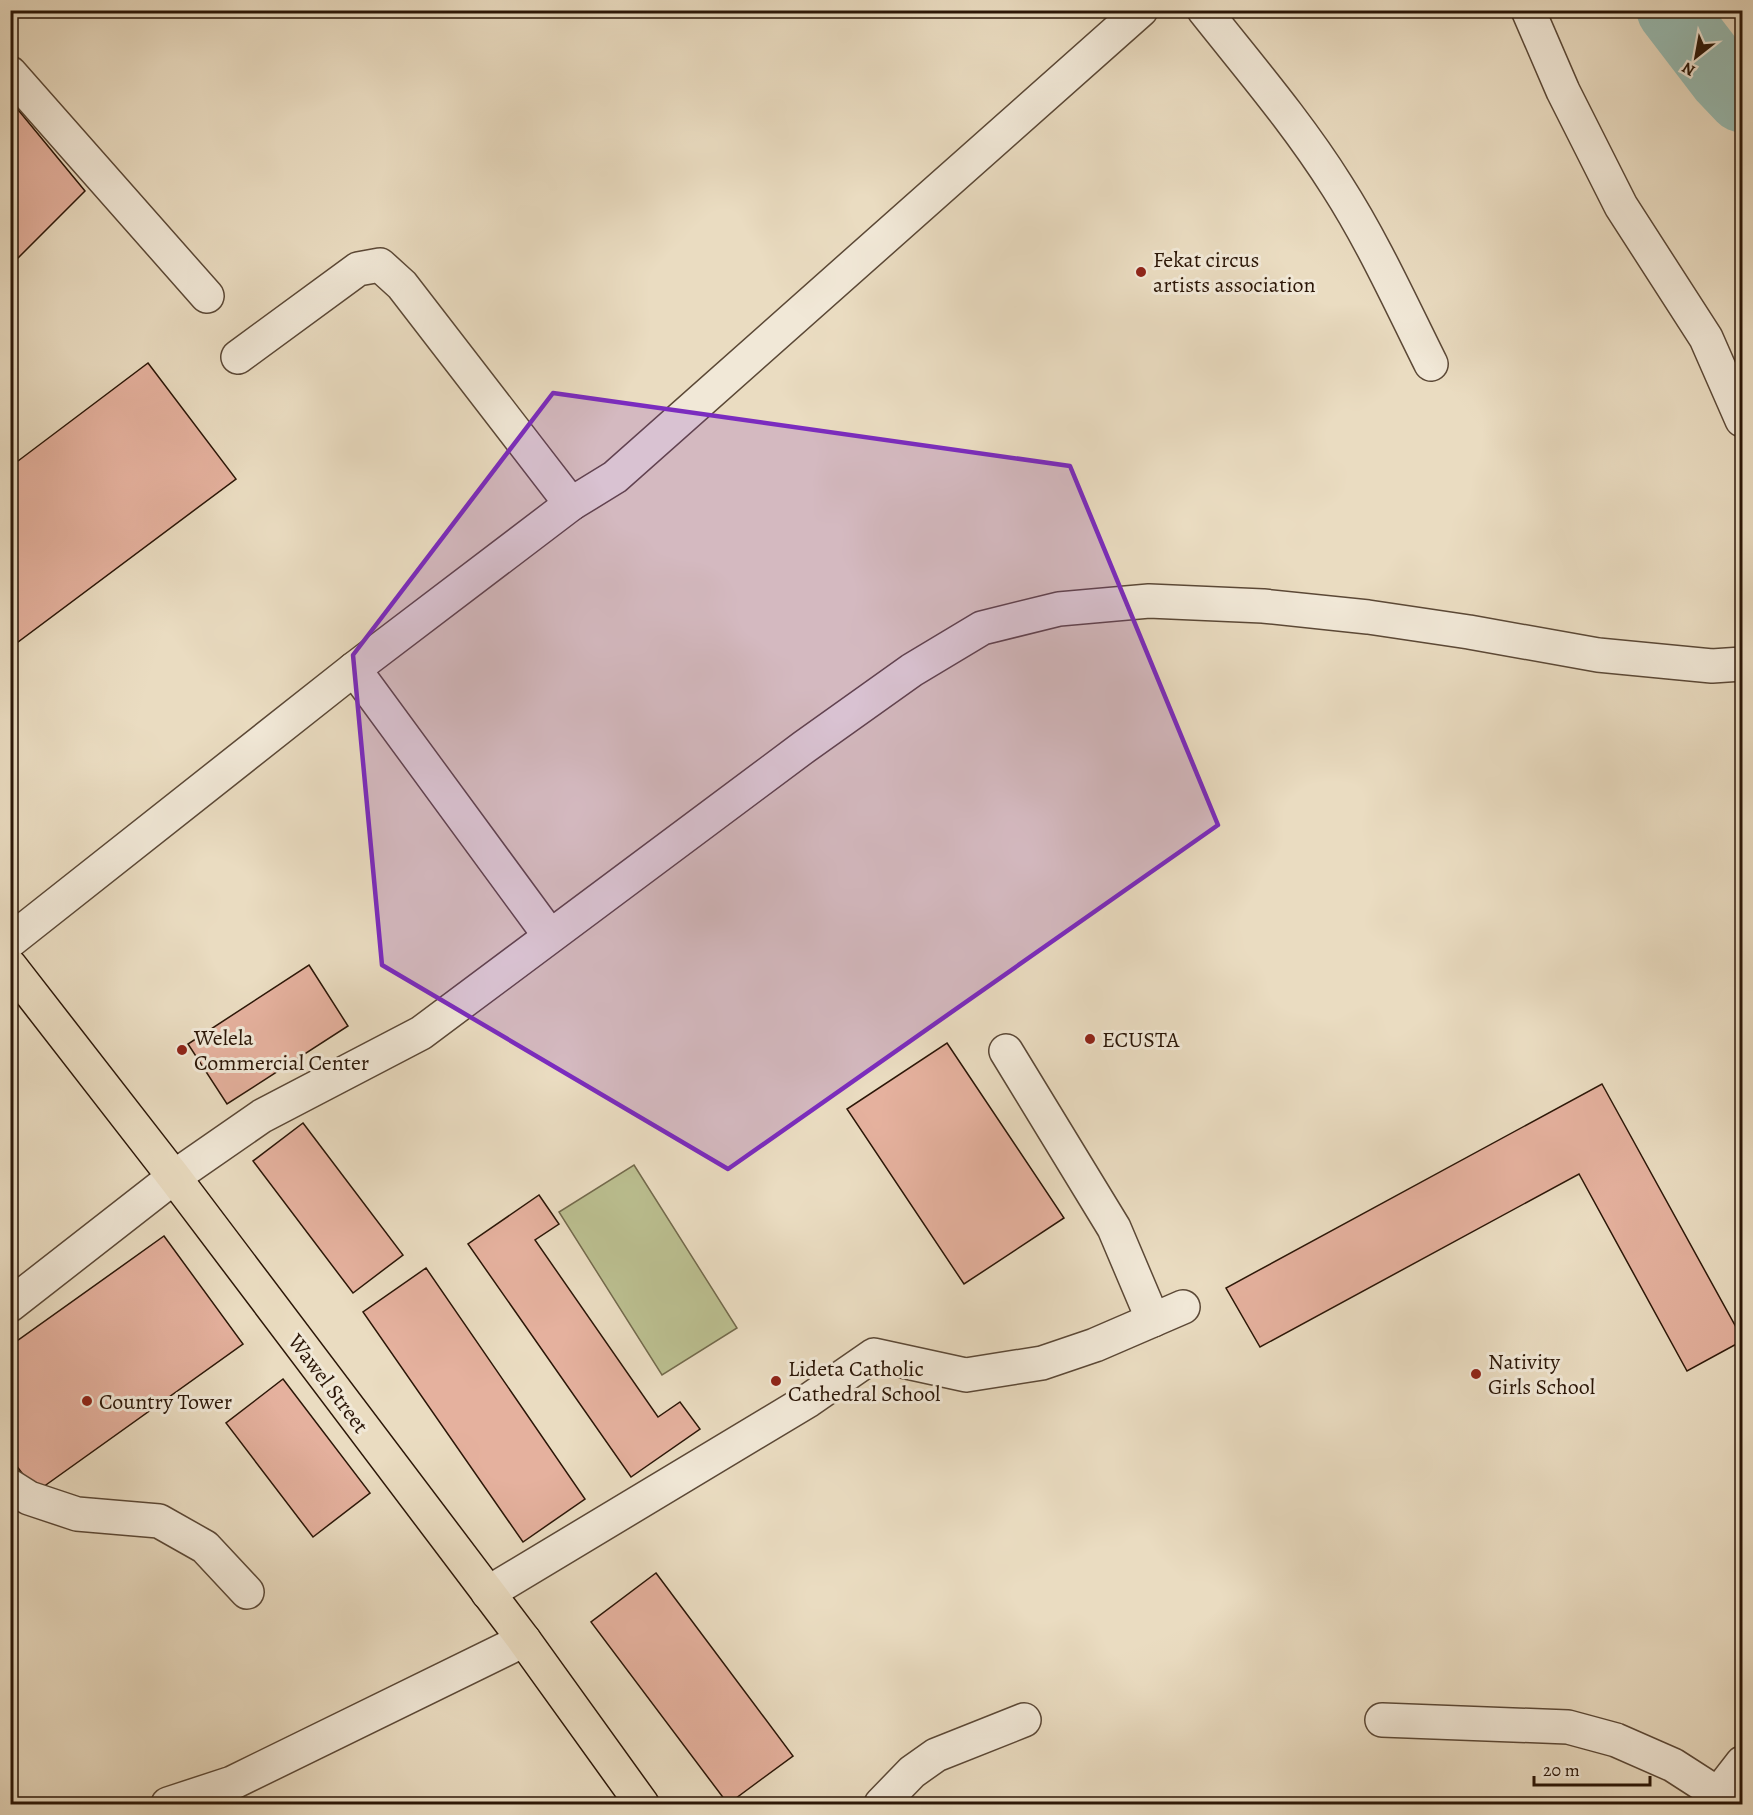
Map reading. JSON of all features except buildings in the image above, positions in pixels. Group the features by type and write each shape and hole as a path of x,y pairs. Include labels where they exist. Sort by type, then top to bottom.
{"main road":[{"name":"Wawel Street","path":"10,966 174,1177 524,1640 642,1804"}],"street":[{"path":"10,941 354,669 571,504 615,477 1141,10"},
{"path":"1204,10 1302,132 1338,187 1371,245 1431,364"},
{"path":"1528,10 1563,91 1622,206 1706,338 1743,420"},
{"path":"10,73 207,296"},
{"path":"238,357 358,269 380,265 402,285 571,504"},
{"path":"10,1305 174,1177 262,1116 421,1033 804,747 912,670 982,628 1059,609 1149,602 1263,606 1368,617 1598,655 1712,666 1743,663"},
{"path":"354,669 550,936"},
{"path":"1006,1051 1114,1228 1153,1320"},
{"path":"488,1593 809,1400 874,1355 966,1375 1042,1363 1095,1345 1183,1307"},
{"path":"10,1486 29,1498 77,1514 159,1521 205,1547 247,1592"},
{"path":"168,1804 232,1783 524,1640"},
{"path":"880,1804 912,1772 936,1755 1024,1720"},
{"path":"1382,1720 1568,1727 1616,1740 1673,1765 1717,1799 1743,1763"}],"highlighted area":[{"path":"553,393 1070,466 1218,825 728,1169 382,965 353,655"}],"green space":[{"path":"634,1165 737,1328 662,1375 559,1212"}],"waterway":[{"path":"1671,10 1723,78 1742,98"}],"place":[{"name":"Fekat circus artists association","path":"1141,272"},
{"name":"ECUSTA","path":"1090,1039"},
{"name":"Welela Commercial Center","path":"182,1050"},
{"name":"Nativity Girls School","path":"1476,1374"},
{"name":"Lideta Catholic Cathedral School","path":"776,1381"},
{"name":"Country Tower","path":"87,1401"}]}
